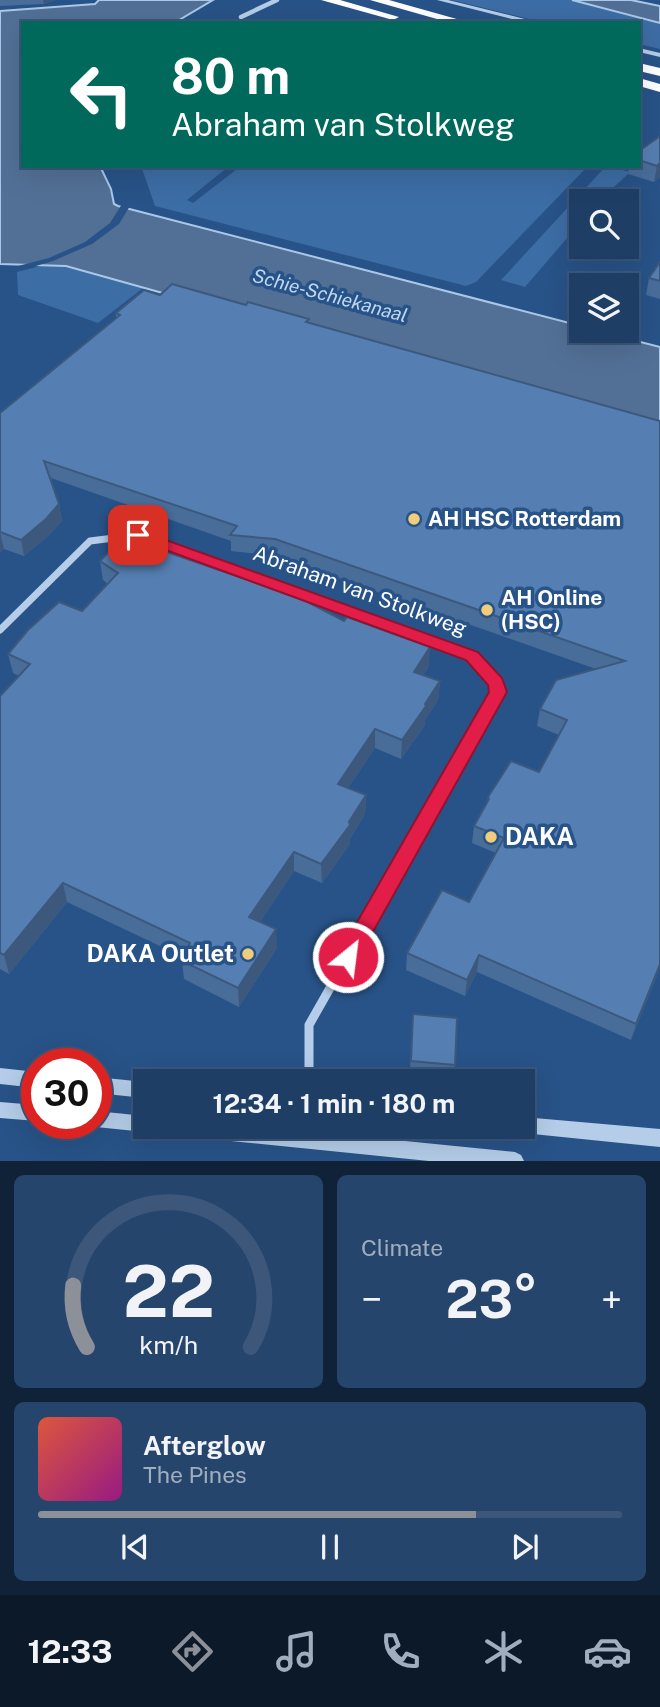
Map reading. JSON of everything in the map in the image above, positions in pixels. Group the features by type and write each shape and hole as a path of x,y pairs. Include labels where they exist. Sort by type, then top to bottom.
{"highway":[{"path":"327,0 379,5 455,21"},
{"path":"379,5 410,21"},
{"path":"641,68 660,73"},
{"path":"641,83 660,88"}],"street":[{"path":"241,17 277,0"},
{"path":"428,0 515,21"},
{"path":"440,0 529,21"},
{"path":"641,48 660,53"},
{"name":"Abraham van Stolkweg","path":"0,630 90,541 138,535 472,656 496,683 498,692 309,1025 309,1069"},
{"path":"0,1076 21,1078"},
{"path":"112,1087 133,1089"},
{"path":"0,1110 21,1112"},
{"path":"112,1121 133,1123"},
{"path":"535,1126 660,1138"},
{"path":"351,1139 515,1161"}],"shaded area":[{"path":"452,0 572,0 660,23 660,49 641,44 641,21 538,21"},
{"path":"142,168 227,168 187,200 193,203 238,168 586,168 476,282 466,286 155,206"},
{"path":"604,168 630,172 612,189 585,189"},
{"path":"569,206 569,236 525,287 501,280"},
{"path":"48,264 66,266 143,288 98,323 18,295 17,272"}],"water":[{"name":"Schie-Schiekanaal","path":"99,0 213,0 177,21 21,21 21,168 101,168 111,189 114,204 118,206 569,323 569,343 639,342 660,347 660,432 66,266 0,264 0,11 95,4"},
{"path":"572,0 631,0 660,6 660,23"}],"pier":[{"path":"122,204 130,206 119,224 92,244 53,261 29,268 14,267 49,258 85,242 110,223"}],"building":[{"path":"660,136 660,163 657,166 641,161 641,150"},
{"path":"660,262 660,281 649,278"},
{"name":"AH HSC Rotterdam","path":"172,284 309,319 306,322 660,421 660,964 636,1024 479,955 467,980 407,953 442,890 469,902 504,838 474,826 488,797 511,761 539,772 567,720 540,709 556,680 625,661 275,539 230,535 237,526 44,461 59,504 21,540 0,532 0,413 120,315 116,313 144,290 160,295"},
{"path":"123,537 298,597 344,621 347,617 430,647 414,672 440,681 402,740 375,729 338,784 366,795 349,822 350,825 321,864 294,852 249,917 276,929 238,988 182,961 190,943 63,883 4,955 0,953 0,696 30,664 8,654 28,630 59,602 82,611 118,573 100,561"},
{"path":"413,1014 457,1018 455,1065 411,1061"}],"place":[{"name":"AH HSC Rotterdam","path":"414,519"},
{"name":"AH Online (HSC)","path":"487,610"},
{"name":"DAKA","path":"491,837"},
{"name":"DAKA Outlet","path":"248,954"}],"route":[{"path":"138,535 472,656 496,683 498,692 348,957"}]}
